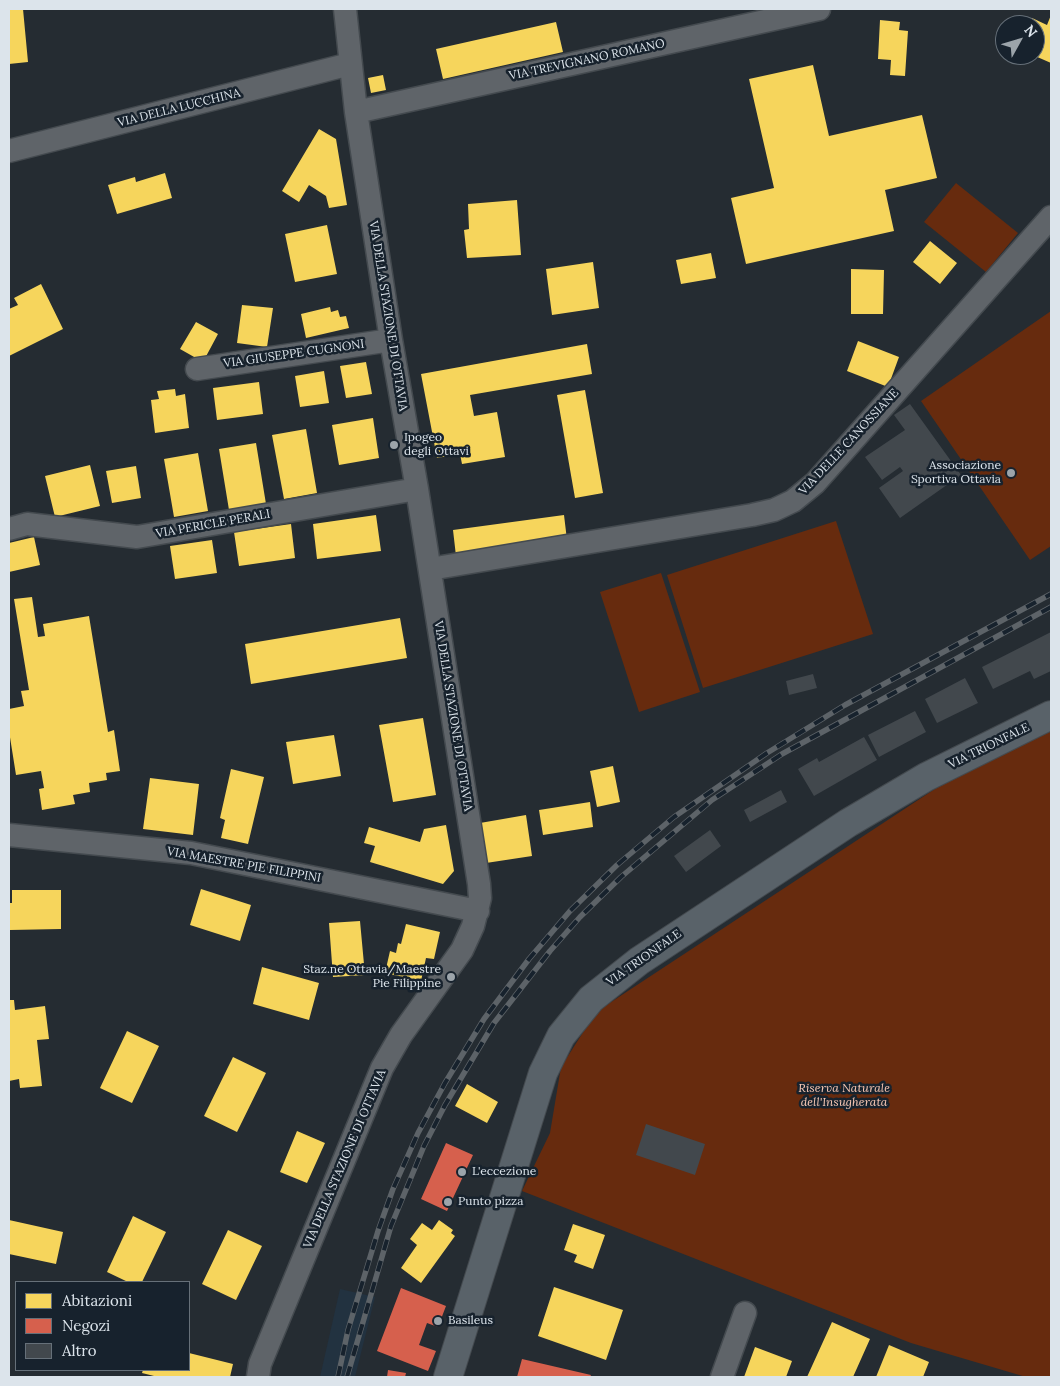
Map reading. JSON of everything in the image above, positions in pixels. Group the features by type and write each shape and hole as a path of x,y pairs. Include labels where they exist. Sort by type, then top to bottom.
{"main road":[{"name":"VIA TRIONFALE","path":"448,1377 542,1073 560,1036 586,1003 632,965 848,823 926,777 1051,715"}],"street":[{"name":"VIA DELLA STAZIONE DI OTTAVIA","path":"258,1377 260,1364 379,1075 401,1035 456,958 474,926 478,911 480,884 418,490 391,340 356,112 345,9"},
{"name":"VIA TREVIGNANO ROMANO","path":"356,112 819,9"},
{"name":"VIA DELLA LUCCHINA","path":"9,151 350,64"},
{"name":"VIA DELLE CANOSSIANE","path":"430,569 752,515 774,510 793,501 815,483 1051,217"},
{"name":"VIA GIUSEPPE CUGNONI","path":"197,369 391,340"},
{"name":"VIA PERICLE PERALI","path":"9,528 27,524 137,538 418,490"},
{"name":"VIA MAESTRE PIE FILIPPINI","path":"9,835 191,853 478,911"},
{"path":"722,1377 745,1313"}],"shaded area":[{"path":"340,1289 375,1297 355,1377 320,1377"}],"green space":[{"path":"956,183 1018,233 986,272 924,222"},
{"name":"Associazione Sportiva Ottavia","path":"1051,311 1051,546 1030,560 921,401"},
{"path":"836,521 873,634 703,688 667,575"},
{"path":"661,573 700,692 639,712 600,592"},
{"name":"Riserva Naturale dell'Insugherata","path":"1051,729 1051,1377 1026,1377 911,1343 522,1191 550,1133 561,1067 596,1012 944,783"}],"building: Abitazioni":[{"path":"9,9 23,9 28,62 9,64"},
{"path":"1051,15 1051,63 1045,60 1045,24 1047,25"},
{"path":"880,20 900,22 899,30 908,31 905,76 890,75 891,60 878,59"},
{"path":"556,22 563,52 443,79 436,49"},
{"path":"813,65 829,136 922,115 937,178 885,190 894,231 746,264 731,198 774,188 749,79"},
{"path":"383,75 386,90 371,93 368,78"},
{"path":"319,129 336,139 347,205 329,208 326,196 309,185 299,202 282,191"},
{"path":"165,173 172,198 117,214 108,185 135,177 136,182"},
{"path":"517,200 521,255 467,258 464,230 469,229 468,204"},
{"path":"327,225 337,274 295,282 285,234"},
{"path":"930,241 957,263 940,284 913,262"},
{"path":"711,253 716,278 681,284 676,260"},
{"path":"593,262 599,308 552,315 546,269"},
{"path":"851,269 884,270 883,314 851,314"},
{"path":"41,284 63,329 9,356 9,309 18,305 14,298"},
{"path":"242,305 273,308 267,347 237,343"},
{"path":"330,307 331,312 338,310 340,317 346,316 349,328 306,338 301,314"},
{"path":"196,322 218,334 203,362 180,349"},
{"path":"858,341 899,357 888,387 847,371"},
{"path":"587,344 592,374 470,395 474,416 497,412 505,457 462,464 460,454 437,458 421,374"},
{"path":"366,362 372,394 346,398 340,366"},
{"path":"324,371 329,403 300,407 295,376"},
{"path":"259,382 263,414 217,420 213,388"},
{"path":"175,389 176,396 185,394 189,428 155,433 151,400 159,399 157,391"},
{"path":"585,390 603,493 575,498 557,395"},
{"path":"373,418 379,458 339,465 332,425"},
{"path":"306,429 317,493 284,499 272,435"},
{"path":"256,443 266,504 229,510 219,449"},
{"path":"198,453 208,511 174,517 164,459"},
{"path":"90,465 100,506 55,517 45,476"},
{"path":"136,466 141,498 112,503 106,471"},
{"path":"376,515 381,551 317,559 313,524"},
{"path":"564,515 567,540 456,556 453,530"},
{"path":"291,524 295,558 239,566 234,532"},
{"path":"34,537 40,565 9,572 9,543"},
{"path":"212,540 217,573 175,579 170,546"},
{"path":"32,597 38,637 45,636 43,624 89,616 108,732 114,730 120,771 106,773 107,780 89,783 90,792 73,795 75,804 42,810 39,789 44,788 41,771 16,775 9,731 9,709 24,706 21,691 29,690 14,599"},
{"path":"400,618 407,658 251,684 245,644"},
{"path":"423,718 436,795 393,802 379,725"},
{"path":"334,735 341,776 293,784 286,742"},
{"path":"613,766 620,802 597,807 590,771"},
{"path":"231,769 264,777 248,844 221,838 225,820 220,818"},
{"path":"150,778 199,784 193,835 143,829"},
{"path":"590,802 593,827 543,835 539,810"},
{"path":"526,815 532,856 486,863 480,823"},
{"path":"446,825 454,871 443,884 370,862 375,846 364,843 369,827 420,842 424,829"},
{"path":"201,889 251,905 240,941 190,925"},
{"path":"12,890 61,890 61,929 10,930 9,903 12,903"},
{"path":"360,921 365,975 333,977 329,923"},
{"path":"406,924 440,932 434,959 426,958 421,981 385,973 390,951 396,953 398,943 401,944"},
{"path":"262,967 319,983 309,1020 253,1004"},
{"path":"9,1000 14,1000 15,1010 45,1006 49,1039 37,1040 42,1086 20,1088 19,1079 9,1081"},
{"path":"127,1031 159,1046 132,1103 100,1088"},
{"path":"233,1057 266,1073 237,1132 204,1116"},
{"path":"467,1084 498,1102 487,1123 455,1106"},
{"path":"297,1131 325,1143 307,1183 280,1172"},
{"path":"133,1216 166,1232 142,1281 126,1281 107,1272"},
{"path":"9,1220 63,1232 56,1264 9,1254"},
{"path":"439,1220 453,1230 451,1233 455,1236 421,1283 401,1268 417,1245 410,1239 422,1223 432,1230"},
{"path":"573,1224 605,1235 593,1269 574,1262 577,1255 564,1250"},
{"path":"228,1230 262,1246 236,1300 202,1284"},
{"path":"554,1287 623,1310 606,1360 538,1336"},
{"path":"832,1322 870,1339 853,1377 807,1377"},
{"path":"889,1345 929,1362 923,1377 876,1377"},
{"path":"755,1347 792,1361 786,1377 744,1377"},
{"path":"190,1353 233,1364 230,1377 158,1377 142,1373 143,1371 190,1371"}],"building: Negozi":[{"path":"446,1143 473,1155 447,1211 421,1199"},
{"path":"401,1288 446,1306 438,1327 427,1323 419,1345 436,1351 428,1371 377,1351"},
{"path":"522,1359 591,1375 590,1377 517,1377"},
{"path":"388,1370 406,1373 405,1377 387,1377"}],"building: Altro":[{"path":"910,404 961,475 900,518 879,488 903,471 900,467 882,480 865,457 905,430 894,415"},
{"path":"1051,632 1051,671 1034,679 1030,671 993,689 982,667"},
{"path":"813,674 817,688 789,695 786,681"},
{"path":"965,678 978,703 937,723 925,699"},
{"path":"915,711 926,732 879,757 868,735"},
{"path":"864,737 877,760 814,796 798,769 817,758 819,762"},
{"path":"781,790 787,802 750,822 744,810"},
{"path":"710,830 721,846 686,872 674,856"},
{"path":"646,1124 705,1144 695,1175 636,1155"}],"railway":[{"path":"338,1377 348,1330 378,1231 393,1189 418,1133 445,1083 484,1019 529,959 570,911 617,865 674,817 767,753 845,705 1051,594"},
{"path":"347,1377 391,1226 424,1146 445,1105 494,1023 550,951 580,917 621,877 712,800 782,754 1051,607"}],"place":[{"name":"Ipogeo degli Ottavi","path":"394,445"},
{"name":"Associazione Sportiva Ottavia","path":"1011,473"},
{"name":"Staz.ne Ottavia/Maestre Pie Filippine","path":"451,977"},
{"name":"L'eccezione","path":"462,1172"},
{"name":"Punto pizza","path":"448,1202"},
{"name":"Basileus","path":"438,1321"}]}
